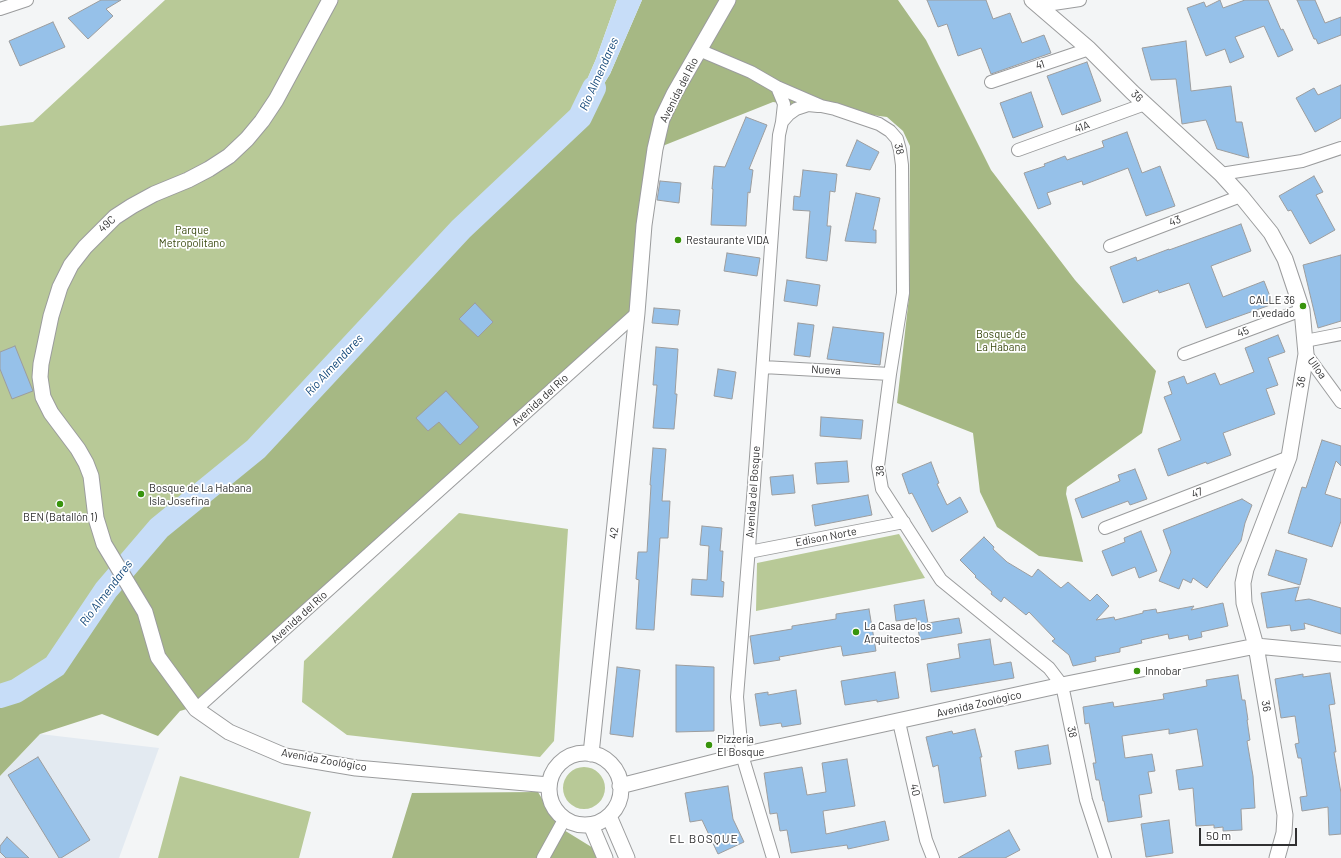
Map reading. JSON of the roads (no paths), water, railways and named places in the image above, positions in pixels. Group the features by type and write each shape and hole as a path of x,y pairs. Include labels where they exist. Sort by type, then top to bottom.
{"street":[{"path":"0,9 28,0"},
{"name":"49C","path":"145,612 104,544 96,518 94,488 86,463 78,449 46,405 41,389 41,364 51,316 60,287 71,265 84,247 115,217 154,194 209,170 230,156 262,121 276,100 330,0"},
{"name":"Avenida del Río","path":"196,709 637,313 644,225 655,149 662,119 728,0"},
{"path":"1036,3 1080,0"},
{"name":"36","path":"1036,3 1089,49 1145,104 1221,174 1241,196 1271,233 1286,259 1302,310 1306,347 1289,457 1246,569 1243,583 1244,602 1256,646 1285,815 1284,833 1277,858"},
{"name":"41","path":"991,82 1089,49"},
{"path":"699,50 751,72 777,87"},
{"name":"38","path":"777,87 821,106 836,109 879,124 890,131 897,139 902,165 903,293 890,374 878,466 882,489 941,580 1049,668 1062,685 1086,800 1105,858"},
{"name":"Avenida del Bosque","path":"773,858 742,755 737,697 763,367 779,135 784,104 777,87"},
{"name":"41A","path":"1018,150 1145,104"},
{"path":"782,122 796,109 808,105 821,106"},
{"path":"1221,174 1302,161 1341,148"},
{"name":"43","path":"1110,246 1241,196"},
{"name":"45","path":"1184,354 1302,310"},
{"name":"42","path":"591,754 637,313"},
{"path":"1306,347 1341,334"},
{"name":"Ulloa","path":"1306,347 1341,402"},
{"name":"Nueva","path":"763,367 890,374"},
{"name":"47","path":"1105,528 1289,457"},
{"name":"Edison Norte","path":"749,552 904,522"},
{"name":"Avenida Zoológico","path":"145,612 158,657 196,709 230,732 285,756 356,768 549,785"},
{"name":"Avenida Zoológico","path":"620,786 742,755 899,722 1062,685 1256,646 1341,654"},
{"name":"40","path":"899,722 926,840 933,858"},
{"path":"579,754 591,754 602,758 611,764 617,771 620,796 616,806 609,816 600,822 591,825 573,822 558,812 552,804 549,785 552,774 559,764 568,758 579,754"},
{"path":"609,816 626,858"},
{"path":"543,858 565,818"},
{"path":"591,825 605,858"}],"water":[{"path":"617,0 642,0 610,74 580,117 586,82 596,59"}],"waterway":[{"name":"Río Almendares","path":"0,696 16,691 55,666 106,590 159,528 256,449 461,229 580,117 594,88"}],"place":[{"name":"Restaurante VIDA","path":"678,240"},
{"name":"CALLE 36 n.vedado","path":"1303,306"},
{"name":"Bosque de La Habana Isla Josefina","path":"141,494"},
{"name":"BEN (Batallón 1)","path":"60,504"},
{"name":"La Casa de los Arquitectos","path":"856,632"},
{"name":"Innobar","path":"1137,671"},
{"name":"Pizzería El Bosque","path":"709,745"}],"district":[{"name":"EL BOSQUE","path":"704,839"}],"park label":[{"name":"Parque Metropolitano","path":"192,236"},
{"name":"Bosque de La Habana","path":"1001,340"}]}
